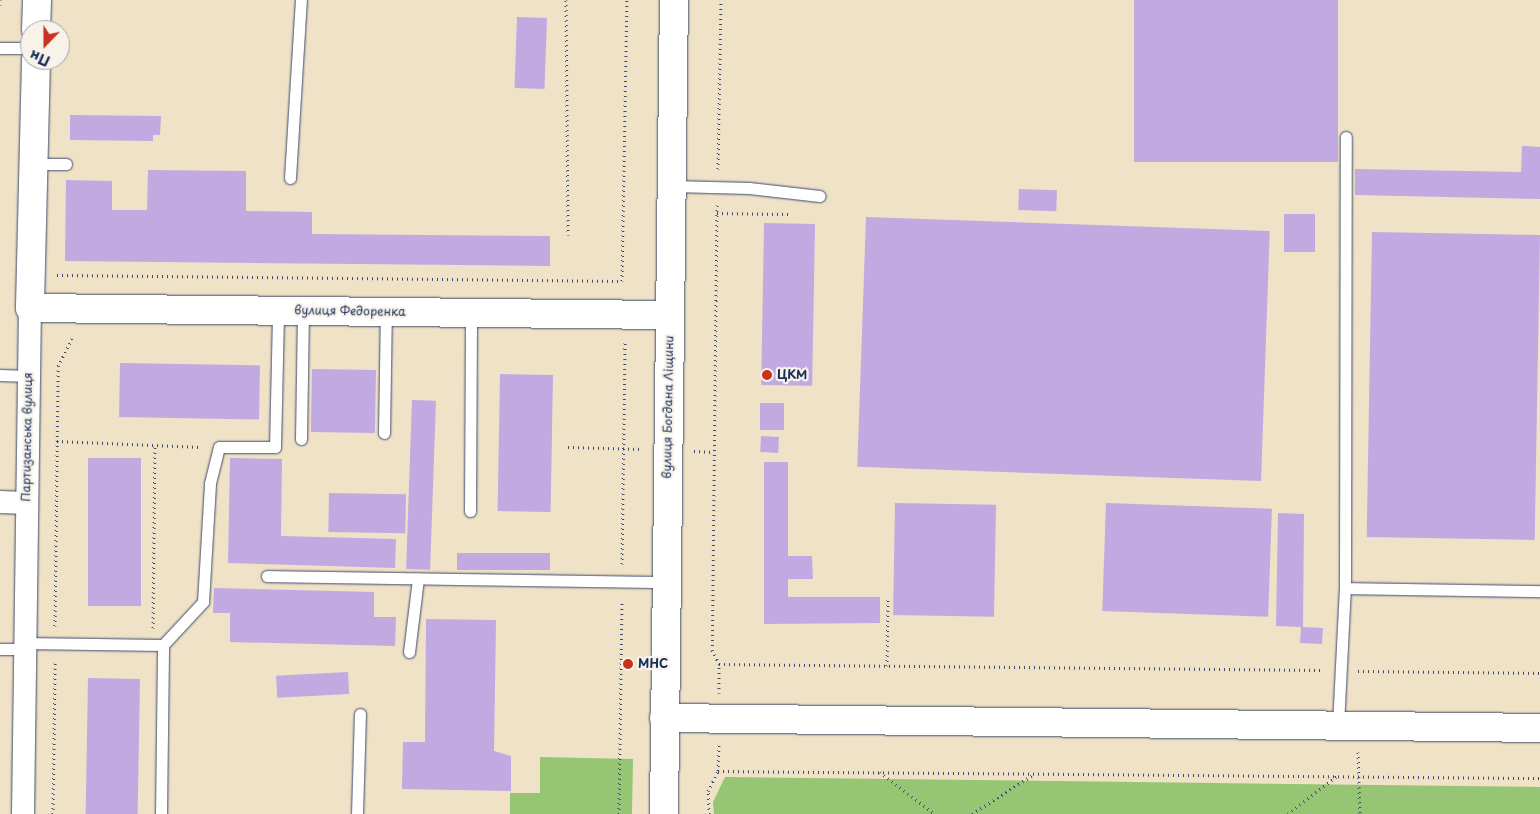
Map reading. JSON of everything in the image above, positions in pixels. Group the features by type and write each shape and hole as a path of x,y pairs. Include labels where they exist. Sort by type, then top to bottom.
{"street":[{"path":"36,20 37,0"},
{"name":"вулиця Богдана Ліщини","path":"664,814 674,0"},
{"name":"Партизанська вулиця","path":"23,814 28,376 36,70"},
{"name":"вулиця Федоренка","path":"30,308 670,315"},
{"path":"0,502 26,503"},
{"path":"664,718 1540,728"}],"lane":[{"path":"290,178 301,0"},
{"path":"0,48 20,48"},
{"path":"1338,726 1345,588 1346,137"},
{"path":"33,164 66,164"},
{"path":"672,186 820,196"},
{"path":"291,310 301,439"},
{"path":"0,648 55,644 158,645 203,602 210,483 219,447 275,447 291,310"},
{"path":"384,433 386,312"},
{"path":"470,511 471,312"},
{"path":"0,375 28,376"},
{"path":"267,576 666,582"},
{"path":"410,652 418,579"},
{"path":"1345,588 1540,591"},
{"path":"158,645 161,814"},
{"path":"357,814 360,714"}],"path":[{"path":"0,0 0,5"},
{"path":"566,0 568,235"},
{"path":"31,275 622,282 627,0"},
{"path":"720,0 712,650 719,664 1334,670"},
{"path":"717,213 791,214"},
{"path":"53,814 58,366 75,334"},
{"path":"57,441 219,447"},
{"path":"154,446 158,645"},
{"path":"568,447 623,449"},
{"path":"888,598 888,666"},
{"path":"1353,671 1540,673"},
{"path":"708,814 708,791 718,771 1540,778"},
{"path":"879,772 935,814"},
{"path":"972,814 1035,773"},
{"path":"1288,814 1337,776"},
{"path":"1357,776 1360,814"}],"green space":[{"path":"540,757 633,759 632,814 510,814 510,793 540,793"},
{"path":"725,777 1540,787 1540,814 714,814 713,802"}],"building":[{"path":"1134,0 1338,0 1338,162 1134,162"},
{"path":"517,17 547,18 545,89 515,88"},
{"path":"70,115 161,116 160,135 153,135 153,141 70,140"},
{"path":"1522,146 1540,147 1540,199 1355,195 1355,169 1521,172"},
{"path":"148,170 246,171 246,211 312,212 312,234 550,236 550,266 65,261 66,180 112,181 112,210 147,210"},
{"path":"1019,189 1057,190 1056,211 1018,210"},
{"path":"1284,214 1315,214 1315,252 1284,252"},
{"path":"866,217 1270,231 1261,481 857,467"},
{"path":"764,223 815,224 812,386 761,385"},
{"path":"1372,232 1540,235 1535,540 1367,537"},
{"path":"120,363 260,365 259,419 119,417"},
{"path":"312,369 376,370 375,433 311,432"},
{"path":"500,374 553,375 551,512 498,511"},
{"path":"412,400 436,401 430,570 406,569"},
{"path":"760,403 784,403 784,430 760,430"},
{"path":"761,436 779,437 778,453 760,452"},
{"path":"88,458 141,458 141,606 88,606"},
{"path":"230,458 282,459 281,536 396,539 395,568 228,563"},
{"path":"764,462 788,462 788,556 812,556 813,579 788,579 788,597 880,597 880,623 764,624"},
{"path":"329,493 406,494 405,533 328,532"},
{"path":"895,503 996,505 994,617 893,615"},
{"path":"1106,503 1272,509 1268,617 1102,611"},
{"path":"1278,513 1304,514 1303,627 1323,628 1322,644 1300,643 1301,627 1276,626"},
{"path":"457,553 550,553 550,570 457,570"},
{"path":"214,588 374,592 374,617 396,617 395,646 230,642 230,613 213,613"},
{"path":"426,619 496,620 494,751 511,756 511,791 402,789 403,742 425,742"},
{"path":"348,672 349,694 277,698 276,676"},
{"path":"88,678 140,679 138,814 86,814"}],"place":[{"name":"ЦКМ","path":"767,375"},
{"name":"МНС","path":"628,664"}]}
